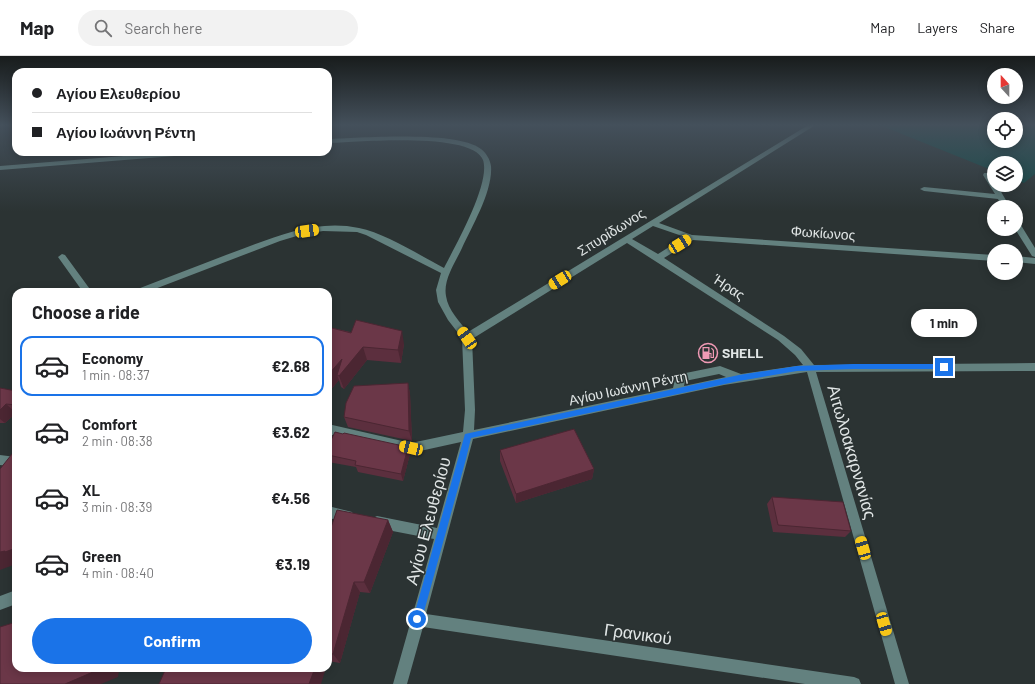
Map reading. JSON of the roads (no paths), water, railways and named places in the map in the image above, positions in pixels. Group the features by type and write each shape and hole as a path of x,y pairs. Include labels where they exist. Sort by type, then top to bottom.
{"street":[{"path":"468,436 470,410 467,338 449,312 442,296 442,285 446,272 482,196 487,164 484,155 482,153"},
{"name":"Σπυρίδωνος","path":"467,338 766,153"},
{"path":"0,168 148,156"},
{"path":"986,174 1002,200"},
{"path":"924,189 1000,197"},
{"name":"Φωκίωνος","path":"652,223 691,237 987,258"},
{"path":"148,288 277,238 290,234 328,228 358,230 369,233 446,272"},
{"path":"1023,235 1035,254"},
{"path":"658,258 691,237"},
{"name":"Ήρας","path":"626,239 658,258 781,338 798,352 810,367"},
{"path":"62,257 85,288"},
{"path":"1023,260 1035,261"},
{"name":"Αγίου Ιωάννη Ρέντη","path":"332,429 411,448 739,378 810,367 1035,367"},
{"name":"Αιτωλοακαρνανίας","path":"810,367 902,684"},
{"name":"Αγίου Ελευθερίου","path":"400,684 468,436"},
{"path":"0,460 12,462"},
{"path":"332,513 442,535"},
{"path":"0,603 12,598"},
{"name":"Γρανικού","path":"417,619 854,684"}],"place":[{"name":"SHELL","path":"708,353"}]}
